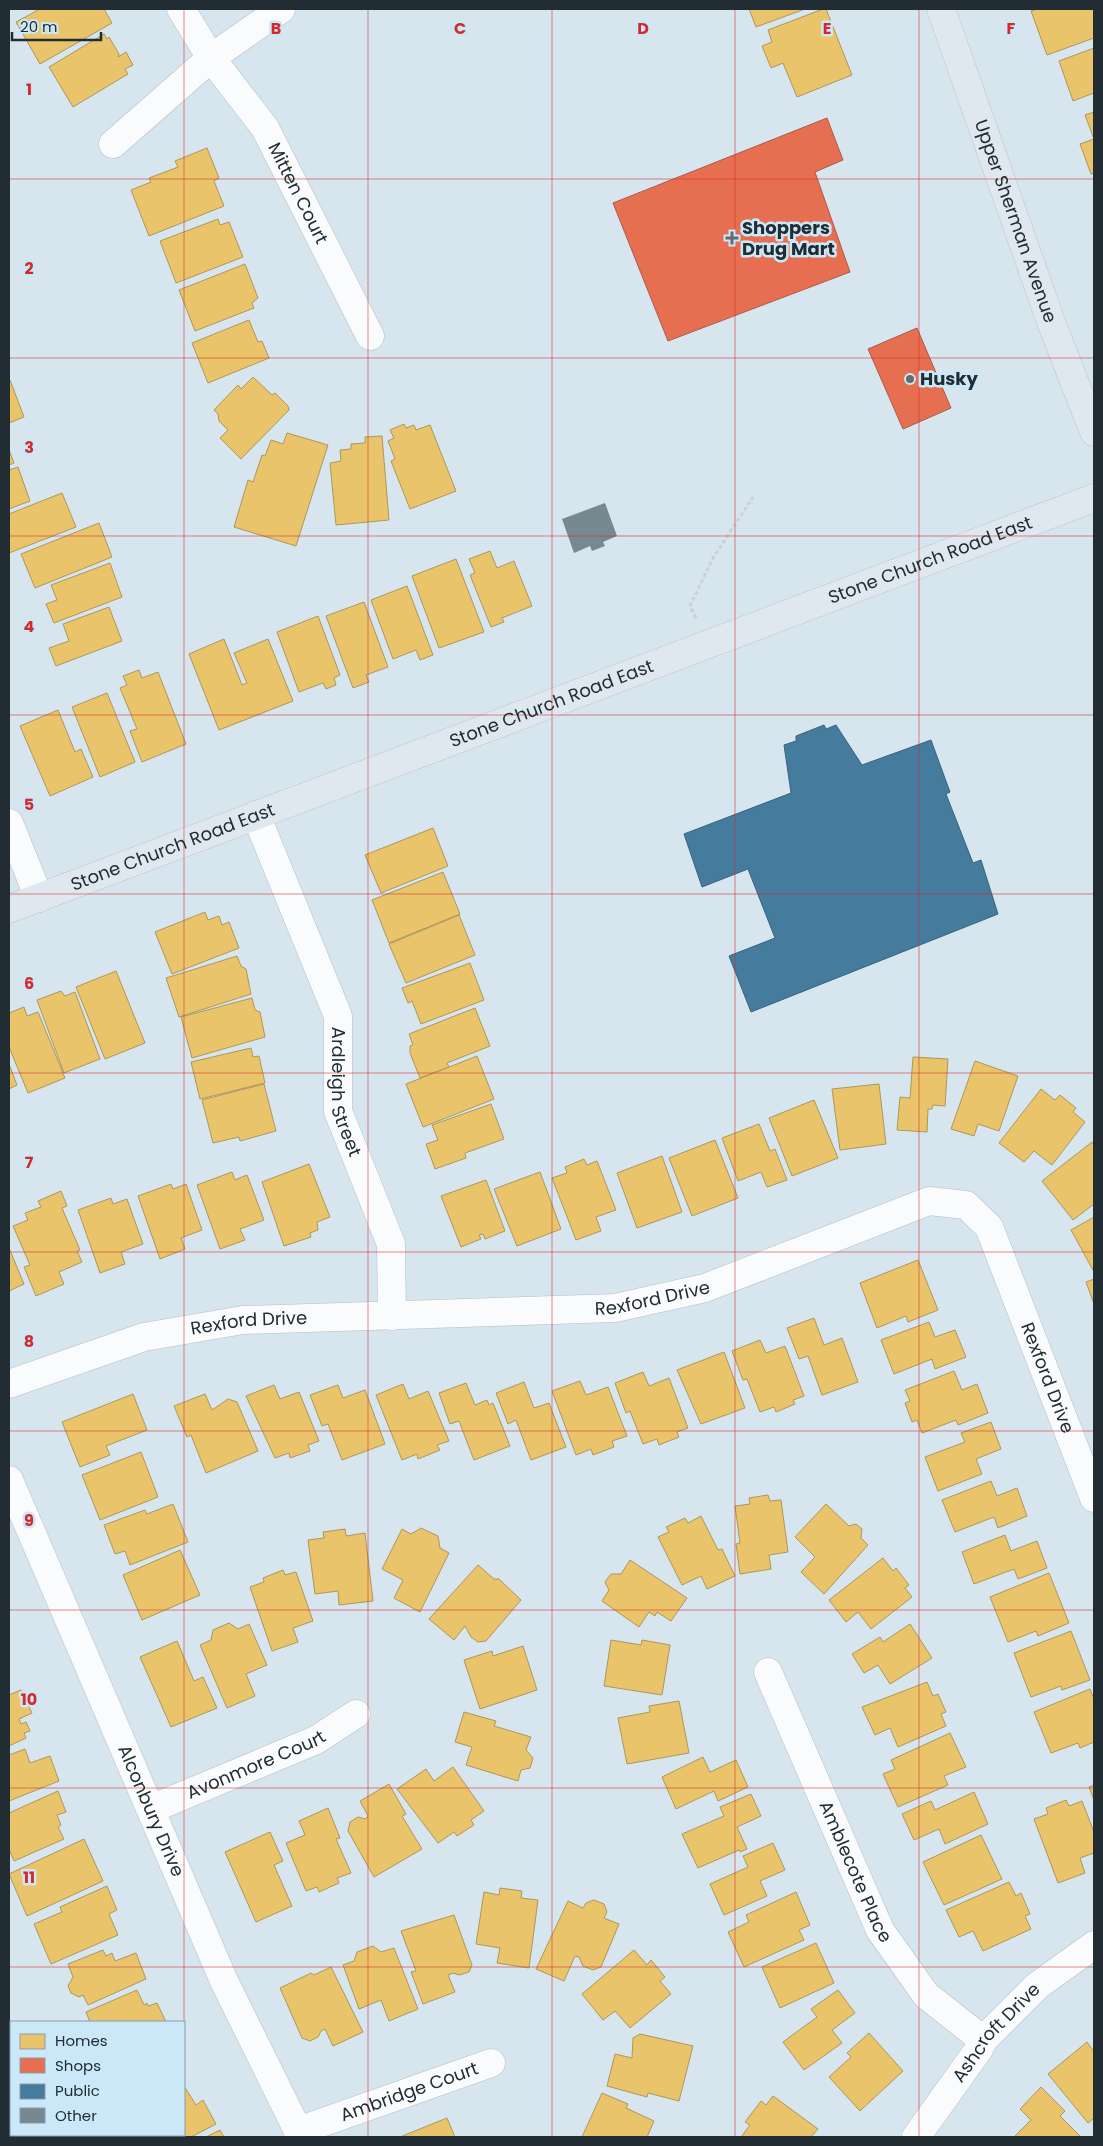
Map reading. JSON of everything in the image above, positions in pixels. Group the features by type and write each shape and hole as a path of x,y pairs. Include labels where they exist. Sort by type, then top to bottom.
{"main road":[{"name":"Upper Sherman Avenue","path":"941,9 1051,322 1094,432"},
{"name":"Stone Church Road East","path":"9,909 1094,498"}],"street":[{"name":"Mitten Court","path":"180,9 211,58 264,128 370,336"},
{"path":"113,144 211,58 281,9"},
{"name":"Ardleigh Street","path":"256,815 338,1016 338,1111 390,1244 392,1316"},
{"path":"9,823 39,898"},
{"name":"Rexford Drive","path":"9,1384 144,1337 243,1320 615,1308 705,1288 930,1201 966,1205 989,1227 1086,1452 1094,1498"},
{"name":"Alconbury Drive","path":"9,1480 224,1981 300,2134"},
{"name":"Amblecote Place","path":"768,1672 880,1930 926,1995 983,2040"},
{"name":"Avonmore Court","path":"151,1809 316,1740 356,1714"},
{"name":"Ashcroft Drive","path":"916,2137 979,2049 983,2040 1037,1986 1094,1945"},
{"name":"Ambridge Court","path":"300,2134 491,2062"}],"path":[{"path":"708,644 690,606 713,558 753,497"}],"building: Homes":[{"path":"40,9 104,9 112,23 40,64 16,22"},
{"path":"749,9 805,9 756,27"},
{"path":"826,9 852,75 797,97 783,63 771,68 762,46 772,42 768,30"},
{"path":"1038,9 1094,9 1094,38 1047,55 1031,11"},
{"path":"104,34 107,39 109,37 119,54 118,57 126,52 133,65 125,69 128,74 73,107 49,67"},
{"path":"1094,48 1094,93 1073,101 1059,61"},
{"path":"1094,112 1094,139 1085,115"},
{"path":"1094,139 1094,173 1091,174 1080,144"},
{"path":"207,148 219,178 214,181 224,206 149,236 131,190 151,182 149,178 178,167 175,161"},
{"path":"218,219 220,225 229,222 243,257 176,283 160,241"},
{"path":"245,264 258,298 252,303 254,308 195,331 179,290"},
{"path":"249,320 258,342 262,341 269,358 208,383 192,343"},
{"path":"253,377 272,395 275,393 288,406 289,410 241,459 220,438 228,430 219,421 218,414 214,410 238,385 241,389"},
{"path":"9,381 24,417 9,423"},
{"path":"404,424 406,428 414,425 416,430 430,425 456,491 410,509 391,461 395,459 388,441 394,438 390,430"},
{"path":"287,433 328,445 296,546 234,527 248,480 253,482 262,455 265,456 271,440 283,444"},
{"path":"382,436 389,520 336,525 330,463 341,461 340,450 351,449 351,444 365,443 365,437"},
{"path":"9,450 14,463 9,465"},
{"path":"18,467 30,501 9,509 9,470"},
{"path":"62,493 76,527 9,553 9,514"},
{"path":"99,523 112,557 35,588 21,554"},
{"path":"490,551 497,568 514,561 532,606 502,618 504,622 491,627 470,575 475,573 469,559"},
{"path":"456,559 484,632 439,648 412,576"},
{"path":"110,563 122,597 54,623 46,604 57,600 51,585"},
{"path":"407,586 433,655 420,660 416,650 393,659 371,600"},
{"path":"364,602 388,667 366,675 369,682 353,688 326,616"},
{"path":"109,607 122,641 56,666 49,648 69,641 63,624"},
{"path":"318,616 340,675 334,678 336,685 326,689 323,683 299,692 277,632"},
{"path":"224,639 242,685 247,683 234,653 268,639 293,701 219,730 189,654"},
{"path":"139,670 142,678 158,672 186,744 142,762 130,731 137,729 120,688 127,685 123,676"},
{"path":"107,693 135,762 100,777 72,707"},
{"path":"58,710 75,752 81,749 93,777 50,796 20,726"},
{"path":"433,828 448,866 381,893 365,855"},
{"path":"443,872 460,914 389,943 372,900"},
{"path":"205,912 208,920 219,916 222,925 229,922 239,948 172,974 155,932"},
{"path":"459,915 475,955 406,983 389,944"},
{"path":"237,956 241,966 246,969 251,994 179,1017 166,978"},
{"path":"470,963 484,1000 421,1024 412,1001 408,1003 402,988"},
{"path":"116,971 145,1043 105,1059 76,987"},
{"path":"61,991 65,996 75,992 100,1059 64,1073 37,1000"},
{"path":"252,998 255,1010 260,1012 265,1037 192,1058 181,1017"},
{"path":"24,1007 27,1016 38,1012 65,1078 28,1093 9,1047 9,1013"},
{"path":"475,1008 490,1046 447,1063 449,1067 420,1078 410,1053 410,1046 413,1045 409,1034"},
{"path":"251,1048 253,1057 259,1056 265,1083 200,1099 191,1062"},
{"path":"477,1056 494,1099 423,1127 406,1084"},
{"path":"913,1057 948,1059 945,1106 933,1105 932,1109 928,1109 927,1132 897,1130 900,1097 910,1098"},
{"path":"975,1061 1018,1076 999,1131 978,1124 974,1136 951,1129"},
{"path":"9,1064 17,1085 9,1089"},
{"path":"264,1084 276,1131 240,1141 239,1137 213,1143 202,1100"},
{"path":"879,1084 886,1144 840,1150 832,1089"},
{"path":"1041,1089 1055,1100 1060,1095 1076,1108 1073,1112 1085,1122 1052,1165 1034,1151 1024,1162 999,1143"},
{"path":"814,1100 838,1158 792,1176 769,1118"},
{"path":"491,1104 504,1139 465,1153 466,1158 435,1169 426,1144 438,1140 432,1125"},
{"path":"759,1124 770,1151 775,1149 787,1180 767,1187 761,1172 738,1181 722,1138"},
{"path":"715,1140 738,1198 692,1216 669,1158"},
{"path":"1092,1142 1094,1145 1094,1204 1073,1220 1042,1181"},
{"path":"662,1156 682,1212 637,1228 617,1173"},
{"path":"584,1159 587,1165 597,1161 616,1210 596,1217 601,1231 576,1240 552,1178 567,1173 565,1167"},
{"path":"309,1164 330,1217 317,1222 318,1230 310,1233 311,1237 284,1246 262,1182"},
{"path":"232,1172 235,1180 247,1175 264,1220 240,1229 245,1240 220,1249 197,1185"},
{"path":"540,1172 561,1229 517,1246 494,1189"},
{"path":"486,1180 505,1231 485,1239 483,1234 479,1235 481,1239 461,1247 441,1196"},
{"path":"171,1184 173,1189 186,1184 202,1230 181,1238 185,1249 160,1259 138,1196"},
{"path":"61,1191 67,1206 62,1208 80,1250 77,1251 82,1262 59,1272 64,1284 36,1296 24,1267 30,1265 13,1226 28,1220 25,1213 41,1207 38,1201"},
{"path":"111,1198 113,1204 127,1199 143,1244 121,1252 125,1264 100,1273 78,1210"},
{"path":"1094,1217 1094,1272 1071,1230"},
{"path":"9,1248 24,1284 9,1291"},
{"path":"918,1260 938,1310 908,1322 906,1316 877,1328 860,1283"},
{"path":"1094,1279 1094,1304 1086,1282"},
{"path":"814,1318 824,1345 842,1338 858,1382 822,1395 808,1356 799,1359 787,1328"},
{"path":"929,1322 935,1337 955,1330 966,1357 935,1369 932,1359 894,1374 881,1340"},
{"path":"760,1340 766,1353 785,1346 804,1396 793,1400 795,1404 776,1412 774,1407 760,1412 747,1379 743,1380 732,1351"},
{"path":"724,1352 745,1408 701,1424 677,1370"},
{"path":"954,1371 962,1390 977,1384 988,1413 958,1425 956,1420 922,1433 917,1420 912,1422 905,1403 910,1401 905,1390"},
{"path":"643,1372 649,1386 669,1378 688,1428 677,1432 679,1437 659,1445 657,1439 643,1444 630,1411 626,1413 615,1383"},
{"path":"580,1381 586,1395 608,1387 627,1436 612,1441 614,1447 593,1455 591,1449 576,1455 552,1391"},
{"path":"524,1382 534,1408 549,1403 566,1447 531,1460 516,1420 508,1424 496,1393"},
{"path":"466,1383 475,1405 487,1400 489,1405 493,1403 510,1446 474,1460 459,1421 450,1424 439,1393"},
{"path":"403,1384 409,1399 428,1391 449,1441 437,1445 440,1450 418,1459 417,1454 402,1460 376,1395"},
{"path":"274,1385 280,1399 299,1392 319,1441 308,1445 310,1451 290,1458 289,1453 275,1458 246,1396"},
{"path":"338,1385 343,1398 365,1390 385,1444 342,1460 328,1424 322,1426 310,1395"},
{"path":"133,1394 147,1430 106,1446 110,1455 80,1467 62,1422"},
{"path":"205,1394 212,1410 228,1399 237,1402 258,1451 206,1473 191,1435 187,1437 174,1406"},
{"path":"991,1422 1001,1449 976,1459 982,1474 938,1491 925,1457 965,1442 961,1433"},
{"path":"141,1452 158,1497 100,1520 82,1475"},
{"path":"991,1481 997,1496 1017,1488 1027,1516 998,1528 994,1517 955,1532 942,1500"},
{"path":"768,1495 770,1501 781,1500 788,1552 769,1555 771,1569 740,1574 736,1544 740,1543 735,1506 750,1504 749,1498"},
{"path":"173,1504 188,1542 130,1565 125,1551 115,1554 104,1525 145,1510 147,1514"},
{"path":"826,1504 849,1526 856,1524 862,1529 861,1538 868,1545 824,1594 801,1572 815,1557 795,1537"},
{"path":"701,1516 718,1550 722,1549 735,1576 707,1589 701,1576 682,1585 658,1537 669,1532 666,1527 685,1518 688,1523"},
{"path":"421,1528 438,1536 440,1548 449,1553 420,1612 394,1598 403,1580 382,1569 402,1529 411,1534"},
{"path":"345,1529 346,1536 365,1533 373,1601 339,1605 338,1591 315,1594 308,1540 324,1538 323,1532"},
{"path":"1005,1535 1011,1551 1037,1541 1047,1568 1018,1579 1014,1569 974,1584 962,1552"},
{"path":"180,1550 200,1595 142,1620 123,1575"},
{"path":"883,1558 893,1571 896,1568 909,1585 905,1588 912,1597 871,1629 858,1612 846,1622 829,1600"},
{"path":"630,1560 687,1598 671,1621 657,1612 655,1616 649,1612 639,1627 602,1601 609,1590 605,1582 611,1574 621,1574"},
{"path":"478,1565 494,1579 499,1579 521,1600 486,1641 478,1642 471,1637 465,1626 454,1640 429,1619"},
{"path":"283,1570 285,1575 296,1572 313,1621 293,1628 298,1642 272,1651 250,1587 264,1582 263,1578"},
{"path":"1049,1573 1069,1623 1038,1636 1036,1631 1008,1642 990,1597"},
{"path":"229,1623 238,1629 249,1624 267,1665 246,1674 255,1696 227,1708 200,1645 211,1640 213,1630"},
{"path":"910,1624 932,1658 890,1684 878,1665 864,1673 852,1654 880,1637 883,1642"},
{"path":"1071,1631 1090,1680 1062,1690 1061,1686 1031,1697 1014,1653"},
{"path":"611,1640 641,1645 642,1640 670,1645 662,1695 604,1686"},
{"path":"177,1641 194,1681 203,1677 217,1708 171,1727 140,1657"},
{"path":"523,1646 537,1690 480,1709 464,1660 492,1651 493,1656"},
{"path":"927,1682 933,1696 938,1694 946,1712 941,1714 946,1726 898,1747 890,1728 875,1735 862,1707"},
{"path":"1090,1689 1094,1699 1094,1742 1080,1748 1078,1743 1051,1753 1034,1712"},
{"path":"21,1690 32,1713 19,1719 21,1724 26,1722 30,1731 24,1733 26,1738 9,1746 9,1695"},
{"path":"679,1701 689,1753 627,1764 618,1718 650,1712 649,1706"},
{"path":"464,1712 496,1721 494,1726 531,1737 526,1750 533,1758 530,1768 521,1770 518,1781 466,1765 472,1747 455,1742"},
{"path":"950,1733 966,1767 944,1776 948,1785 898,1807 883,1774 895,1769 891,1760"},
{"path":"25,1749 30,1763 50,1756 59,1781 9,1801 9,1755"},
{"path":"703,1757 710,1772 736,1760 748,1787 718,1801 714,1791 676,1809 662,1777"},
{"path":"453,1767 484,1811 471,1820 474,1825 457,1836 454,1832 438,1843 397,1789 426,1769 434,1781"},
{"path":"389,1784 406,1814 402,1816 422,1849 374,1877 348,1831 350,1822 358,1817 365,1819 368,1816 360,1801"},
{"path":"1094,1785 1094,1800 1089,1787"},
{"path":"58,1791 66,1812 57,1815 61,1825 58,1827 64,1839 14,1861 9,1849 9,1813"},
{"path":"974,1792 988,1824 945,1844 939,1829 914,1840 902,1814 931,1801 935,1810"},
{"path":"751,1794 761,1816 737,1827 747,1849 740,1852 739,1850 698,1868 682,1834 724,1816 720,1807"},
{"path":"1066,1800 1069,1806 1082,1801 1094,1832 1094,1853 1080,1858 1085,1873 1058,1883 1034,1819 1048,1814 1046,1808"},
{"path":"328,1808 340,1838 336,1839 351,1873 337,1878 339,1883 319,1892 317,1887 306,1891 286,1843 305,1835 299,1821"},
{"path":"270,1832 283,1861 274,1865 292,1906 256,1922 225,1852"},
{"path":"981,1835 1002,1879 944,1905 923,1862"},
{"path":"84,1839 103,1881 27,1916 9,1874"},
{"path":"773,1843 785,1870 760,1881 767,1896 724,1915 710,1884 748,1867 743,1856"},
{"path":"1009,1882 1016,1896 1021,1893 1030,1914 1025,1916 1031,1929 983,1951 973,1931 959,1937 946,1910"},
{"path":"107,1886 117,1910 109,1914 118,1935 51,1964 34,1924 62,1912 60,1907"},
{"path":"500,1888 522,1891 521,1898 538,1900 529,1968 497,1963 500,1948 476,1944 484,1892 499,1895"},
{"path":"796,1892 810,1925 799,1930 804,1940 744,1967 728,1932 749,1922 746,1915"},
{"path":"594,1900 604,1904 607,1912 604,1918 619,1924 601,1967 593,1970 583,1966 579,1957 575,1956 564,1981 536,1969 568,1901 583,1908 586,1903"},
{"path":"454,1915 472,1965 469,1972 459,1975 453,1973 448,1975 455,1992 423,2004 411,1972 416,1971 401,1931"},
{"path":"816,1943 834,1983 780,2008 762,1967"},
{"path":"373,1946 381,1952 394,1948 418,2009 389,2021 381,2000 359,2009 343,1965 354,1961 357,1952"},
{"path":"103,1950 106,1956 112,1953 115,1961 136,1953 146,1979 88,2005 83,1995 79,1997 71,1993 68,1986 73,1977 68,1964"},
{"path":"634,1950 647,1965 651,1960 665,1977 660,1981 671,1994 630,2028 615,2011 603,2020 582,1994"},
{"path":"331,1967 363,2032 333,2046 325,2029 321,2031 318,2037 310,2041 302,2038 280,1988 311,1973 314,1975"},
{"path":"137,1990 144,2005 147,2003 148,2006 157,2003 166,2021 90,2021 86,2012"},
{"path":"838,1990 855,2013 832,2030 842,2043 804,2070 783,2042 817,2017 811,2009"},
{"path":"869,2033 903,2071 860,2111 829,2077 851,2057 847,2053"},
{"path":"640,2034 693,2046 679,2101 648,2093 647,2097 607,2086 615,2054 632,2058 633,2038"},
{"path":"1087,2042 1094,2052 1094,2118 1088,2123 1048,2074"},
{"path":"1041,2087 1065,2111 1060,2116 1081,2137 1014,2137 1031,2120 1020,2109"},
{"path":"185,2088 196,2105 203,2100 216,2124 191,2137 132,2137 185,2136"},
{"path":"602,2093 628,2104 626,2108 654,2121 647,2137 582,2137"},
{"path":"773,2096 818,2129 811,2137 741,2137 750,2125 745,2122 761,2101 766,2105"},
{"path":"447,2118 455,2137 400,2137"},
{"path":"220,2130 224,2137 206,2137"}],"building: Shops":[{"name":"Shoppers Drug Mart","path":"827,118 843,160 815,172 850,272 668,341 613,203"},
{"name":"Husky","path":"917,328 951,408 903,429 868,349"}],"building: Public":[{"path":"824,725 826,729 836,725 862,765 931,740 950,792 946,794 973,863 981,860 998,914 751,1012 729,956 775,938 748,869 702,887 684,834 791,793 784,745 796,741 796,736"}],"building: Other":[{"path":"605,503 617,536 603,542 605,546 592,551 590,546 574,553 562,519"}],"place":[{"name":"Shoppers Drug Mart","path":"732,238"},
{"name":"Husky","path":"910,379"}]}
